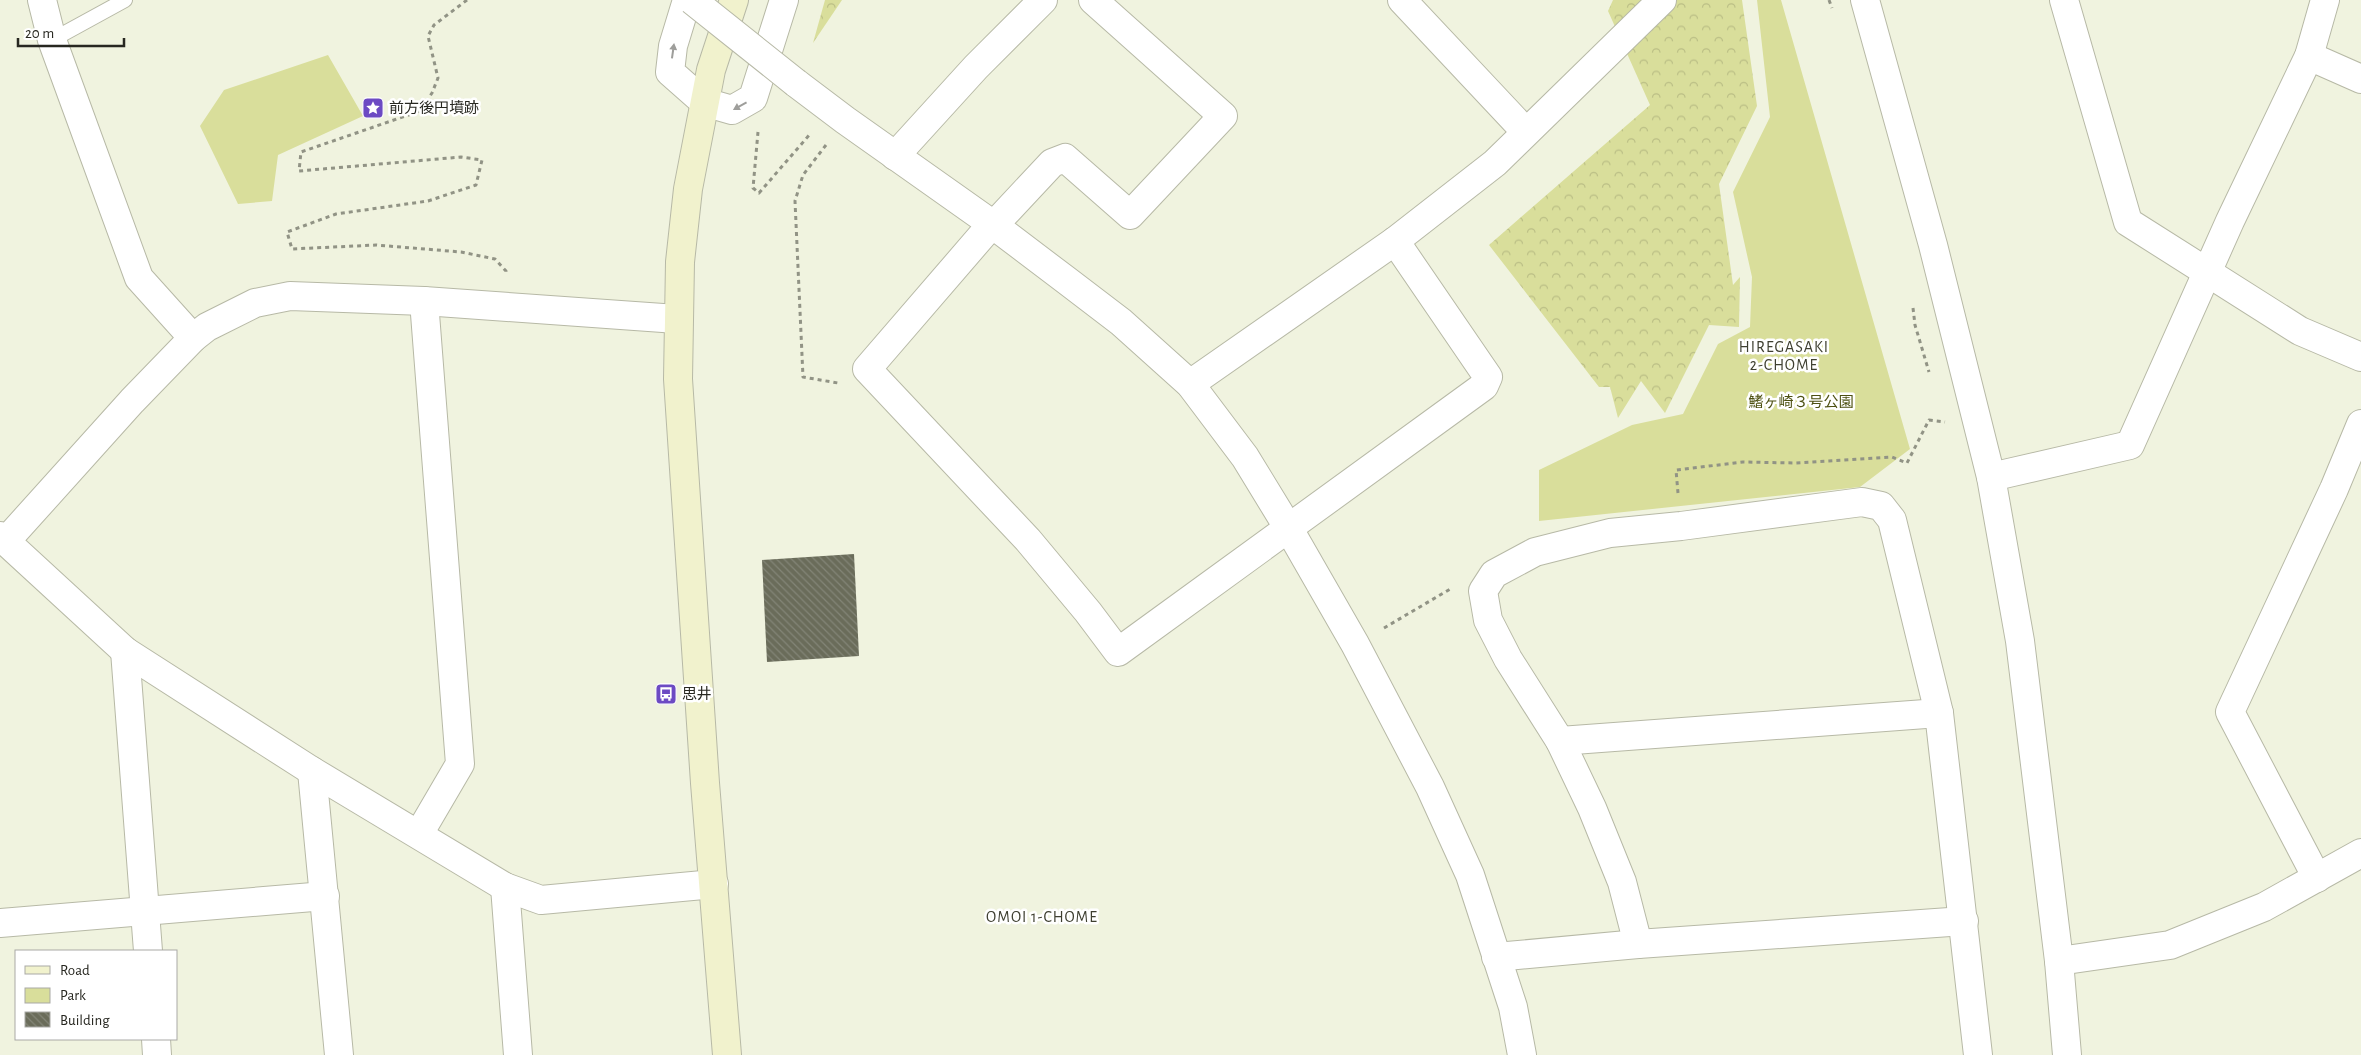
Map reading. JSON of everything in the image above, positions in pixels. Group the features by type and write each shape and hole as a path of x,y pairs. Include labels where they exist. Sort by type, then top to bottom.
{"street":[{"path":"42,0 52,40 139,278 193,338"},
{"path":"687,0 673,46 670,72 704,102 732,110 754,98 784,0"},
{"path":"692,0 838,115 993,224 1122,322 1190,384 1244,457 1288,529 1355,644 1430,787 1470,875 1513,1008 1522,1055"},
{"path":"727,1055 678,379 677,319 680,262 688,189 711,70 734,0"},
{"path":"894,156 976,67 1043,0"},
{"path":"1093,0 1223,116 1130,215 1065,158 1052,163 993,224 867,369 1028,540 1088,612 1118,652 1484,386 1488,378 1395,241"},
{"path":"1402,0 1525,131"},
{"path":"1190,384 1395,241 1495,163 1525,131 1628,35 1662,0"},
{"path":"1865,0 1933,245 1991,477 2020,641 2059,961 2067,1055"},
{"path":"2064,0 2128,222 2300,331 2361,357"},
{"path":"1991,477 2130,444 2207,271 2309,56 2325,0"},
{"path":"2309,56 2361,79"},
{"path":"677,319 424,301 290,296 255,303 206,327 193,338 3,538 125,651 312,771 505,887 541,900 714,884"},
{"path":"419,834 460,764 424,301"},
{"path":"2318,878 2230,712 2334,489 2361,424"},
{"path":"1638,944 1622,882 1592,808 1560,741 1508,659 1488,620 1483,591 1494,574 1535,552 1610,533 1681,526 1862,502 1881,506 1892,520 1939,713 1978,1055"},
{"path":"125,651 148,950"},
{"path":"1560,741 1939,713"},
{"path":"312,771 339,1055"},
{"path":"2059,961 2170,945 2264,907 2361,853"},
{"path":"505,887 518,1055"},
{"path":"0,923 325,896"},
{"path":"1496,957 1638,944 1964,922"},
{"path":"156,1040 157,1055"}],"lane":[{"path":"52,40 125,0"}],"path":[{"path":"467,0 434,25 428,36 438,78 432,93 420,111 302,152 299,171 462,157 482,160 476,186 428,201 336,214 287,232 292,249 376,245 461,252 496,259 506,271 506,307"},
{"path":"759,124 753,188 759,193 838,115"},
{"path":"838,115 804,175 795,201 803,378 857,386 867,369"},
{"path":"1676,470 1743,462 1795,463 1892,457 1907,464 1929,420 1950,423"},
{"path":"1355,644 1458,585 1483,591"}],"green space":[{"path":"825,0 842,0 813,43"},
{"path":"1613,0 1742,0 1757,106 1719,184 1733,285 1740,277 1739,327 1709,325 1665,413 1641,381 1618,418 1610,387 1599,387 1489,245 1650,105 1608,11"},
{"name":"鰭ヶ崎３号公園","path":"1757,0 1781,0 1910,449 1860,487 1539,521 1539,470 1632,425 1683,414 1718,344 1750,327 1752,277 1733,192 1770,117"},
{"path":"328,55 363,116 278,155 272,201 238,204 200,126 224,90"}],"building":[{"path":"854,554 859,656 767,662 762,560"}],"place":[{"name":"前方後円墳跡","path":"373,108"},
{"name":"思井","path":"666,694"}],"district":[{"name":"HIREGASAKI 2-CHOME","path":"1784,356"},
{"name":"OMOI 1-CHOME","path":"1042,917"}]}
